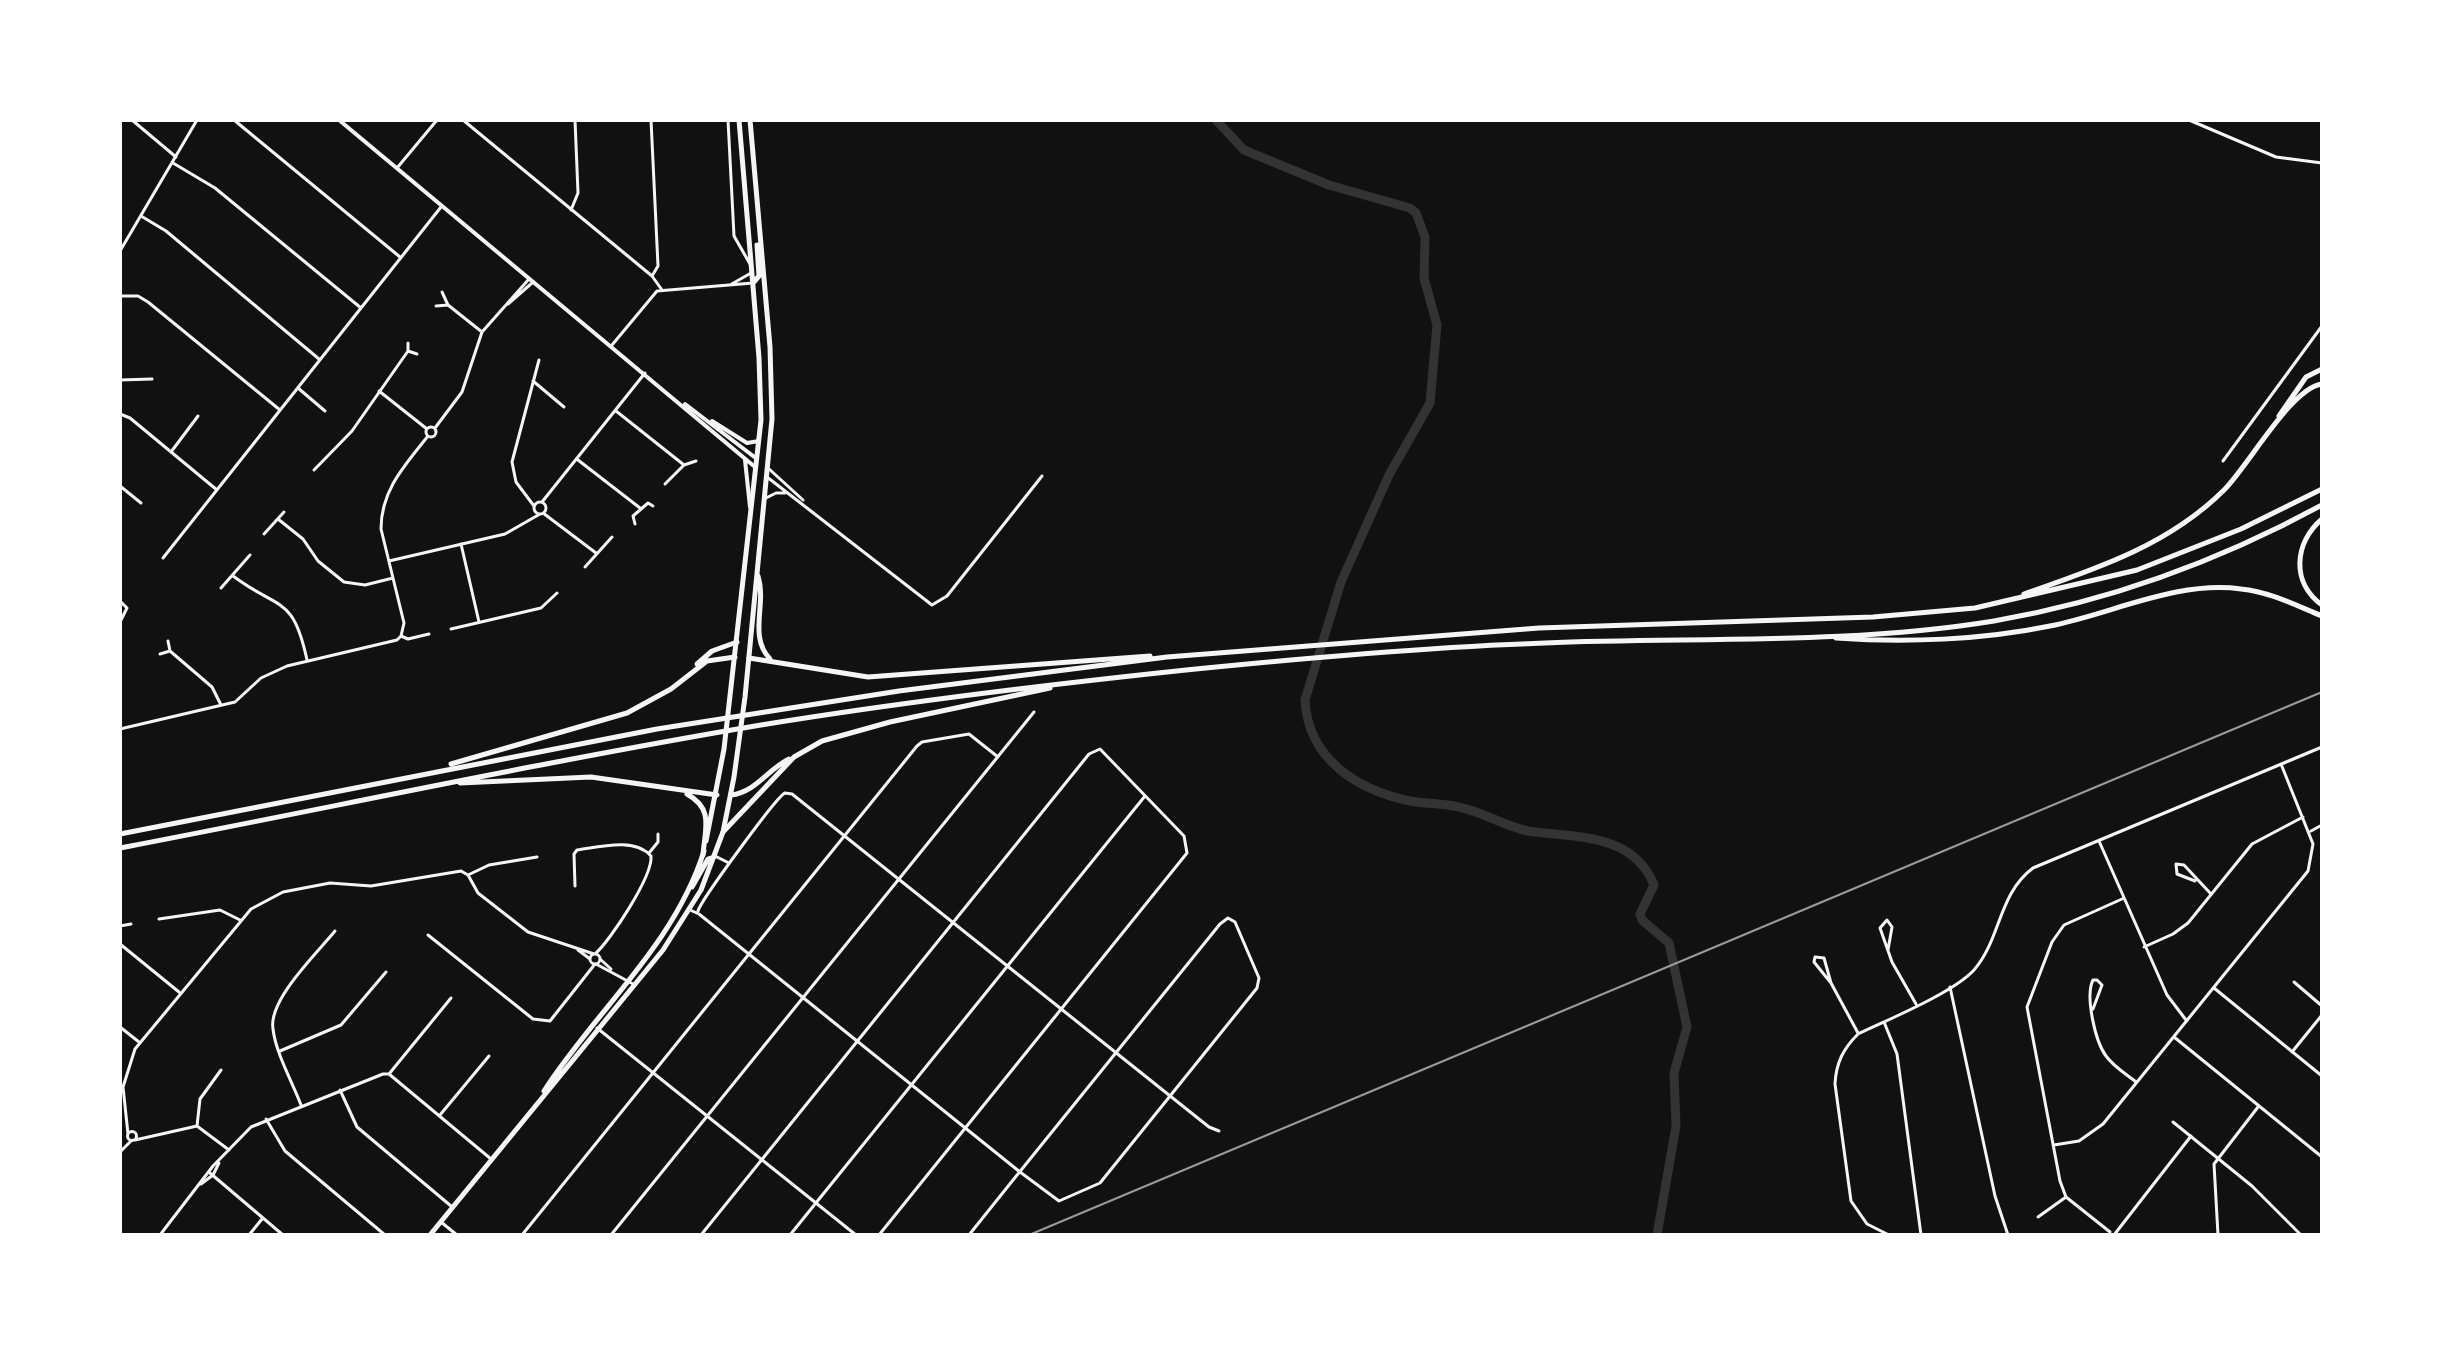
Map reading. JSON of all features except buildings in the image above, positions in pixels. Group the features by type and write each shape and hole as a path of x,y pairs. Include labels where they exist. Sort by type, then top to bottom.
{"main road":[{"path":"339,120 767,476"},
{"path":"632,983 681,905 703,855 724,749 759,441 760,369 739,120"},
{"path":"430,1235 690,910 723,832 739,746 768,468 771,362 750,120"},
{"path":"753,283 759,276 758,232"},
{"path":"2265,441 2302,382 2322,369"},
{"path":"2000,602 2107,563 2160,539 2222,492 2302,391 2322,384"},
{"path":"673,396 768,468"},
{"path":"706,419 747,443 759,441"},
{"path":"743,458 750,514"},
{"path":"120,834 415,774 686,724 1167,657 1539,628 1905,615 2000,602 2137,570 2241,529 2322,489"},
{"path":"120,848 393,793 762,725 1066,684 1298,659 1540,643 1815,637 1962,625 2063,606 2205,562 2322,505"},
{"path":"2322,519 2304,540 2299,561 2306,589 2322,605"},
{"path":"758,576 763,590 759,638 763,650 773,661"},
{"path":"1815,637 1870,641 2024,631 2093,617 2186,591 2214,587 2269,594 2322,616"},
{"path":"671,689 712,651 737,642"},
{"path":"415,774 618,717 671,689 707,661 749,658 868,677 1050,666 1134,656 1167,657"},
{"path":"393,793 463,783 591,777 684,792 731,795 749,790 777,764 822,741 854,730 1066,684"},
{"path":"723,832 794,757"},
{"path":"684,792 701,802 707,814 703,855"},
{"path":"686,895 708,859 715,856"},
{"path":"681,905 690,910"}],"street":[{"path":"132,120 176,157"},
{"path":"120,251 197,120"},
{"path":"234,120 401,258"},
{"path":"397,168 437,120"},
{"path":"463,120 652,276 662,290"},
{"path":"571,210 578,193 575,120"},
{"path":"651,120 658,266 652,276"},
{"path":"726,286 752,270 734,236 728,120"},
{"path":"2189,120 2276,157 2322,163"},
{"path":"173,163 215,188 361,308"},
{"path":"163,558 443,205"},
{"path":"141,216 166,231 320,360"},
{"path":"427,429 435,428 462,392 482,332 532,279"},
{"path":"612,345 650,298 662,290 753,283"},
{"path":"740,285 754,296"},
{"path":"442,292 448,305 482,332"},
{"path":"120,296 138,296 148,302 280,410"},
{"path":"436,306 448,305"},
{"path":"2223,461 2322,326"},
{"path":"314,470 340,446 408,351 408,343"},
{"path":"408,351 417,354"},
{"path":"539,360 512,462 516,482 528,498 596,553"},
{"path":"389,561 510,532 529,520 645,373"},
{"path":"120,380 152,379"},
{"path":"533,381 564,407"},
{"path":"298,388 325,411"},
{"path":"379,391 427,429 428,436"},
{"path":"616,411 684,465"},
{"path":"120,414 217,490"},
{"path":"170,453 198,416"},
{"path":"120,729 243,697 272,671 397,640 404,623 381,529 384,502 397,476 428,436 436,434 435,428"},
{"path":"578,460 640,508"},
{"path":"665,484 684,465 696,461"},
{"path":"768,468 808,506 932,605 947,596 1042,476"},
{"path":"767,476 808,506"},
{"path":"120,486 141,503"},
{"path":"765,499 776,493 789,494"},
{"path":"635,524 633,516 640,508 648,503 653,506"},
{"path":"264,534 284,512"},
{"path":"278,519 303,539 318,561 344,582 365,585 393,578"},
{"path":"585,567 612,537"},
{"path":"461,544 479,622"},
{"path":"221,588 250,555"},
{"path":"233,576 258,594 287,608 297,619 308,661"},
{"path":"451,629 541,608 557,593"},
{"path":"120,601 127,608 120,622"},
{"path":"401,636 408,639 429,634"},
{"path":"168,641 170,651 212,687 221,705"},
{"path":"160,654 170,651"},
{"path":"611,1235 1034,712"},
{"path":"522,1235 920,743 969,734 998,757"},
{"path":"1889,1235 1867,1224 1851,1201 1836,1070 1843,1053 1858,1034 1950,987 1974,970 2009,895 2024,875 2322,747"},
{"path":"701,1235 1089,754 1098,748 1184,836 1188,845 1183,859 879,1235"},
{"path":"2054,1145 2079,1141 2092,1134 2308,871 2314,856 2309,831 2281,764"},
{"path":"698,912 701,902 759,827 776,798 785,793 795,795 1170,1096 1219,1131"},
{"path":"790,1235 1145,795"},
{"path":"2144,947 2181,929 2252,844 2303,817"},
{"path":"2309,831 2322,825"},
{"path":"587,971 590,960 602,948 643,886 651,865 649,853 658,842 658,834"},
{"path":"2099,841 2122,899 2171,1003 2187,1021"},
{"path":"575,886 574,852 616,845 649,853"},
{"path":"715,856 730,864"},
{"path":"468,875 489,865 537,857"},
{"path":"2195,881 2177,874 2174,866 2180,862 2184,865 2195,881 2211,894"},
{"path":"132,1137 122,1087 128,1063 139,1042 241,921 271,897 335,883 371,886 456,871 468,875 478,893 523,929 595,954 632,983"},
{"path":"2122,899 2064,925 2052,942 2027,1007 2066,1197 2111,1234 2191,1136"},
{"path":"159,919 220,910 241,921"},
{"path":"690,910 698,912 749,954 1020,1172 1056,1200 1100,1183 1259,984 1237,927 1228,918 1116,1052 1020,1172 969,1235"},
{"path":"1888,950 1892,927 1887,920 1880,928 1888,950 1916,1005"},
{"path":"120,926 131,924"},
{"path":"301,1105 273,1028 276,1006 335,931"},
{"path":"428,935 539,1022 550,1021 587,971 596,964 602,948"},
{"path":"120,944 180,993"},
{"path":"575,948 596,964 614,971"},
{"path":"1831,983 1826,962 1820,956 1815,957 1817,967 1831,983 1858,1034"},
{"path":"280,1051 341,1025 386,972"},
{"path":"2093,1009 2102,985 2097,980 2093,980 2090,988 2093,1009 2105,1055 2136,1083"},
{"path":"2294,982 2322,1006"},
{"path":"1950,987 1995,1196 2008,1235"},
{"path":"2214,988 2322,1076"},
{"path":"160,1235 244,1133 266,1119 389,1074 451,998"},
{"path":"2292,1052 2322,1015"},
{"path":"1884,1022 1897,1054 1921,1235"},
{"path":"120,1027 139,1042"},
{"path":"597,1027 856,1235"},
{"path":"2174,1037 2322,1157"},
{"path":"439,1116 489,1056"},
{"path":"197,1126 200,1099 221,1070"},
{"path":"389,1074 491,1159"},
{"path":"340,1090 357,1127 453,1207"},
{"path":"2218,1235 2213,1171 2218,1158 2259,1106"},
{"path":"266,1119 285,1151 385,1235"},
{"path":"2173,1122 2218,1158 2301,1235"},
{"path":"121,1151 132,1137 197,1126 229,1150"},
{"path":"211,1174 283,1235"},
{"path":"2038,1217 2066,1197"},
{"path":"249,1235 263,1218"},
{"path":"441,1222 457,1235"}],"waterway":[{"path":"1216,120 1244,150 1329,185 1410,208 1416,213 1425,237 1424,278 1437,325 1430,403 1389,475 1341,582 1305,700 1308,721 1326,755 1354,780 1372,789 1410,801 1468,809 1528,831 1600,841 1632,855 1644,868 1654,885 1640,914 1642,920 1669,943 1687,1027 1674,1073 1676,1126 1657,1235"}],"railway":[{"path":"1029,1235 2322,692"}]}
